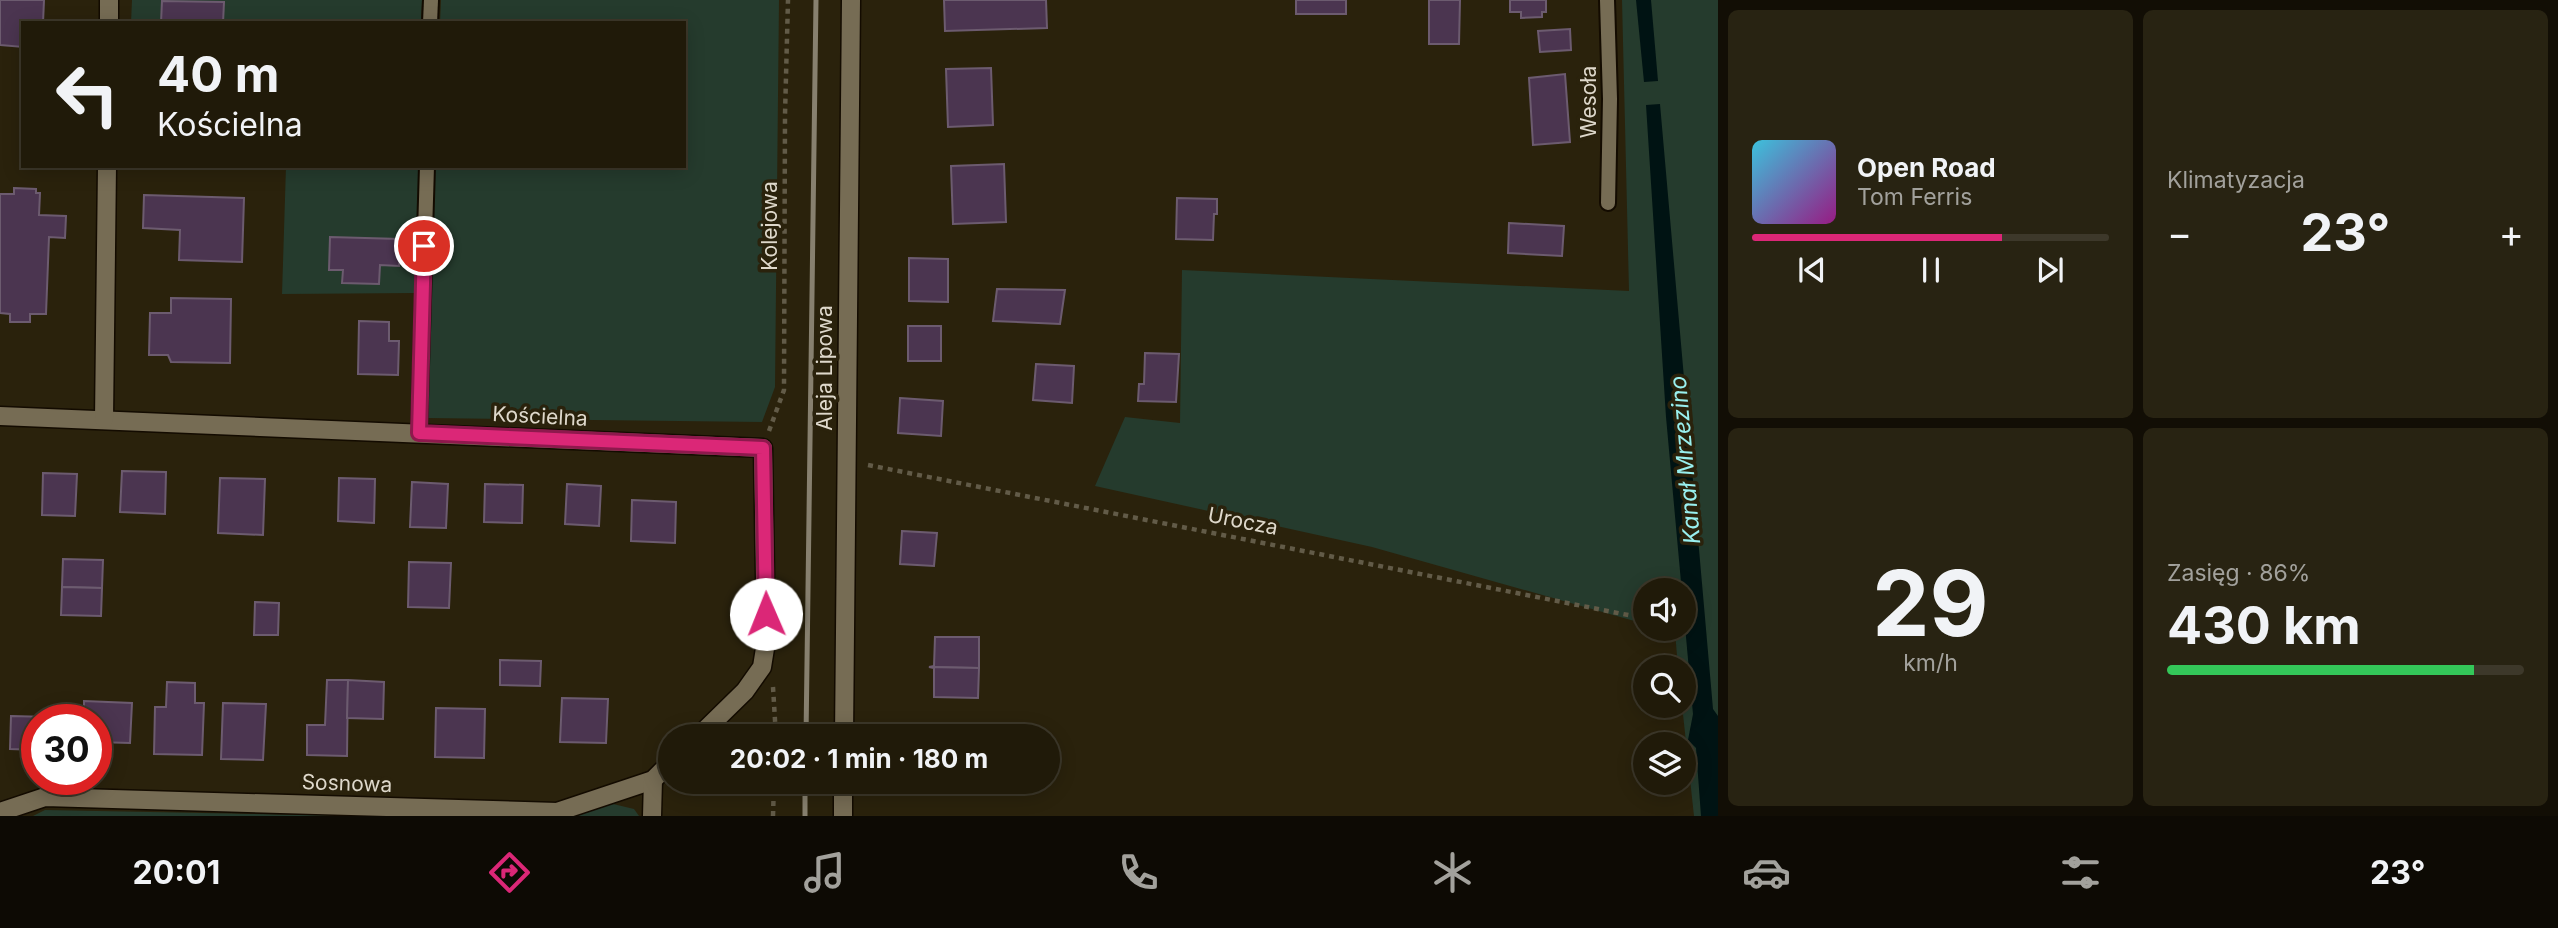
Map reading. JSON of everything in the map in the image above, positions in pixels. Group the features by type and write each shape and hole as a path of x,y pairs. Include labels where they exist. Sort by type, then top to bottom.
{"street":[{"path":"109,0 109,21"},
{"name":"Aleja Lipowa","path":"844,724 851,0"},
{"path":"104,419 107,168"},
{"name":"Kościelna","path":"0,416 763,448"},
{"path":"711,724 745,691 762,667 766,642 763,448"},
{"path":"652,816 653,780 658,775"},
{"name":"Sosnowa","path":"0,812 45,797 557,812 653,780"},
{"path":"843,794 843,816"}],"lane":[{"path":"430,21 431,0"},
{"name":"Wesoła","path":"1607,0 1610,100 1608,204"},
{"path":"419,433 426,168"}],"path":[{"name":"Kolejowa","path":"763,448 784,390 788,0"},
{"name":"Urocza","path":"846,460 1633,616"},
{"path":"762,667 774,688 775,724"},
{"path":"773,816 774,794"}],"green space":[{"path":"132,0 422,0 421,21 131,21"},
{"path":"441,0 779,0 775,387 762,422 426,418 434,168 686,168 686,21 440,21"},
{"path":"1622,0 1718,0 1718,816 1694,816 1692,795 1696,795 1696,732 1685,732 1683,718 1696,718 1696,655 1677,655 1676,641 1696,641 1696,578 1633,578 1633,621 1372,547 1095,486 1125,417 1180,423 1182,270 1629,291"},
{"path":"286,168 419,168 416,293 282,294"},
{"path":"609,803 634,809 639,816 570,816"},
{"path":"45,810 361,816 33,816"}],"water":[{"path":"1636,0 1651,0 1658,81 1644,82"},
{"name":"Kanał Mrzezino","path":"1660,104 1713,709 1718,716 1718,816 1701,816 1696,732 1690,732 1692,718 1696,718 1696,655 1688,655 1686,641 1696,641 1696,578 1681,578 1666,417 1646,105"}],"building":[{"path":"0,0 44,0 43,21 21,21 21,47 0,45"},
{"path":"944,0 1046,0 1047,28 945,31"},
{"path":"1296,0 1346,0 1346,14 1296,14"},
{"path":"1429,0 1460,0 1459,44 1429,44"},
{"path":"1510,0 1546,0 1546,12 1542,12 1542,17 1521,18 1521,12 1510,12"},
{"path":"162,1 224,2 223,21 161,21"},
{"path":"1570,29 1571,50 1540,52 1538,31"},
{"path":"991,68 993,125 948,127 946,69"},
{"path":"1565,74 1570,142 1533,145 1529,78"},
{"path":"1004,164 1006,222 953,224 951,166"},
{"path":"14,188 36,189 36,193 40,193 39,215 66,216 65,238 49,237 46,314 30,314 30,322 10,322 10,314 0,313 0,194 14,194"},
{"path":"144,195 244,198 242,262 179,260 180,230 143,228"},
{"path":"1177,198 1217,199 1213,240 1176,239"},
{"path":"1509,223 1564,226 1562,256 1508,253"},
{"path":"330,237 400,239 399,266 380,265 379,284 342,283 343,270 329,270"},
{"path":"909,258 948,259 948,302 909,301"},
{"path":"997,289 1065,290 1060,324 993,321"},
{"path":"171,298 231,299 230,363 171,362 168,355 149,355 150,313 171,313"},
{"path":"359,321 389,322 389,341 399,341 398,375 358,374"},
{"path":"908,326 941,326 941,361 908,361"},
{"path":"1145,353 1179,354 1176,402 1138,401 1139,384 1144,384"},
{"path":"1036,364 1074,366 1072,403 1033,400"},
{"path":"900,398 943,401 941,436 898,433"},
{"path":"122,471 166,472 165,514 120,512"},
{"path":"43,473 77,474 75,516 42,515"},
{"path":"220,478 265,479 263,535 218,533"},
{"path":"339,478 375,479 374,523 338,521"},
{"path":"412,482 448,484 446,528 410,527"},
{"path":"485,484 523,485 522,523 484,522"},
{"path":"567,484 601,486 599,526 565,524"},
{"path":"632,500 676,502 675,543 631,541"},
{"path":"902,531 937,533 934,566 900,564"},
{"path":"63,559 103,560 102,588 62,587"},
{"path":"409,562 451,563 449,608 408,607"},
{"path":"62,587 102,588 101,616 61,615"},
{"path":"255,602 279,603 278,635 254,635"},
{"path":"935,637 979,637 979,668 929,667 934,666"},
{"path":"500,660 541,661 540,686 500,685"},
{"path":"929,667 979,668 978,698 934,697 934,668"},
{"path":"327,680 348,680 347,756 307,755 307,725 325,725"},
{"path":"348,680 384,682 383,719 347,718"},
{"path":"167,682 195,683 195,703 204,703 202,755 154,754 155,707 166,707"},
{"path":"562,698 608,699 606,743 560,742"},
{"path":"84,701 132,703 130,743 112,742 112,704 84,704"},
{"path":"223,703 266,704 263,760 221,759"},
{"path":"436,708 485,709 484,758 435,757"},
{"path":"11,716 21,716 21,749 10,749"}],"railway":[{"path":"806,724 816,0"},
{"path":"805,794 805,816"}],"route":[{"path":"424,246 419,433 763,448 766,614"}]}
